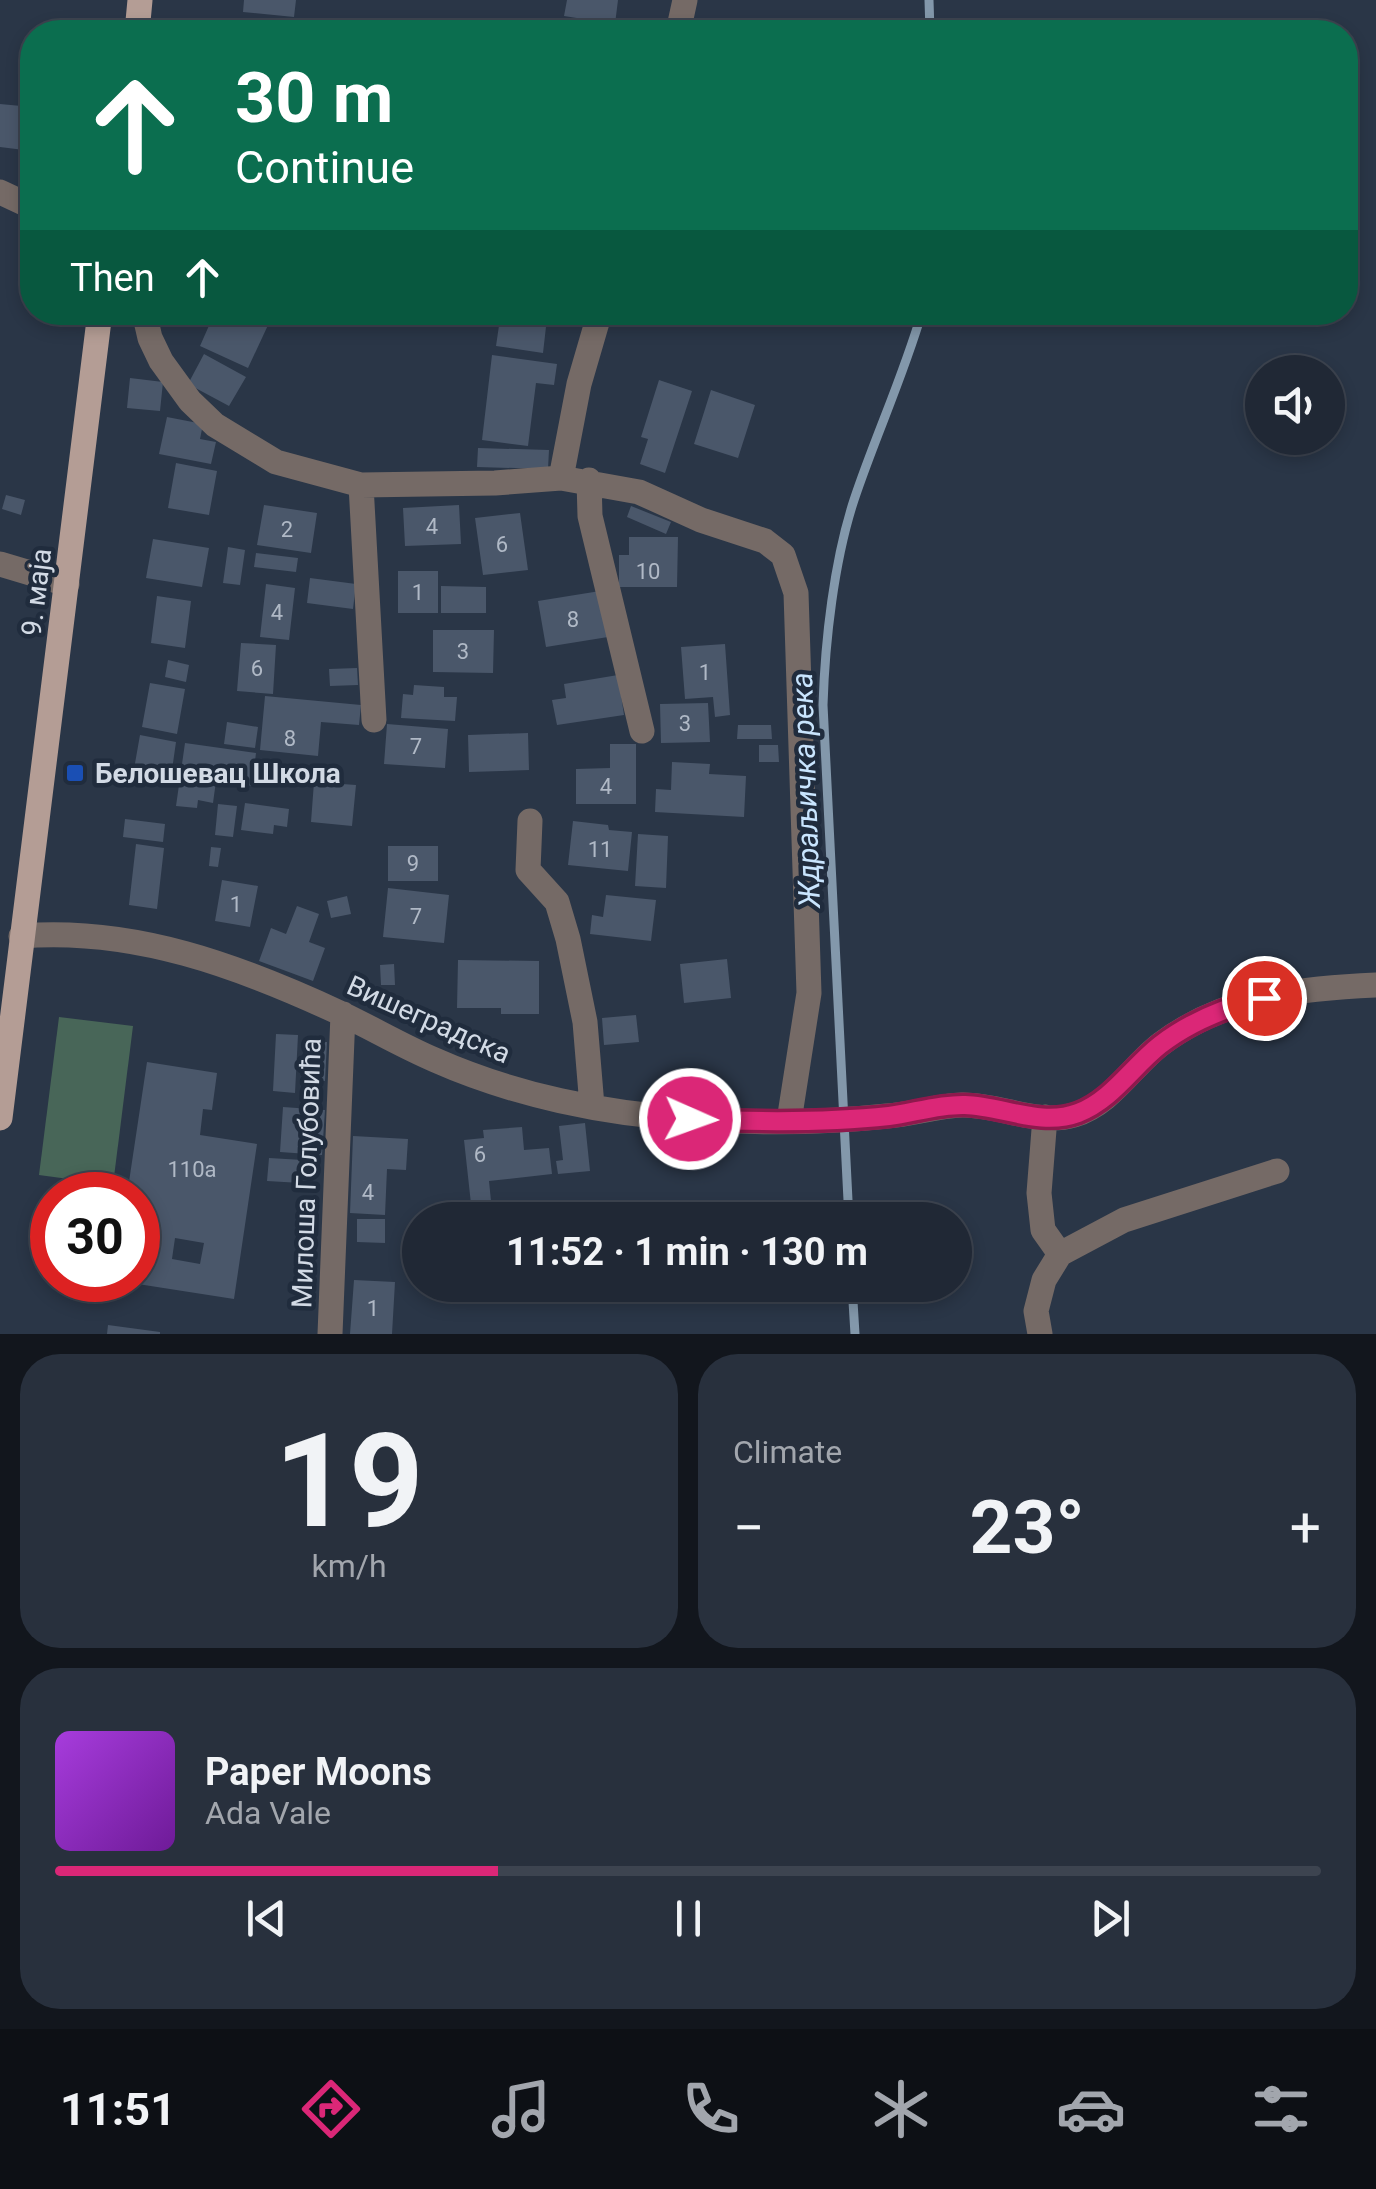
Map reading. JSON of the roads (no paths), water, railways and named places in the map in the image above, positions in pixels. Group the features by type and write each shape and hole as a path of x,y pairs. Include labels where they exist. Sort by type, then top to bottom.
{"main road":[{"name":"9. маја","path":"0,1118 9,965 21,936 98,325"}],"street":[{"path":"149,325 162,361 190,401 215,424 276,462 361,485 589,480 639,492 701,520 765,541 783,555 796,593 809,993 789,1121"},
{"path":"561,478 578,384 596,325"},
{"path":"589,480 590,516 642,731"},
{"path":"361,485 374,720"},
{"path":"0,564 68,584"},
{"path":"530,821 528,870 556,902 575,972 585,1022 592,1106"},
{"name":"Вишеградска","path":"21,936 72,935 168,947 250,974 343,1014 435,1061 520,1090 592,1106 690,1119 789,1121 886,1116 964,1105 1045,1117"},
{"path":"1060,1254 1043,1230 1039,1193 1045,1117 1074,1115 1100,1102 1160,1045 1212,1014 1278,995 1376,985"},
{"name":"Милоша Голубовића","path":"330,1334 343,1014"},
{"path":"1040,1334 1036,1311 1044,1280 1060,1254 1124,1220 1277,1171"}],"waterway":[{"name":"Ждраљичка река","path":"929,0 930,20"},
{"name":"Ждраљичка река","path":"848,1202 823,705 826,655 847,524 918,325"},
{"name":"Ждраљичка река","path":"853,1302 855,1334"}],"place":[{"name":"Белошевац Школа","path":"75,773"}]}
